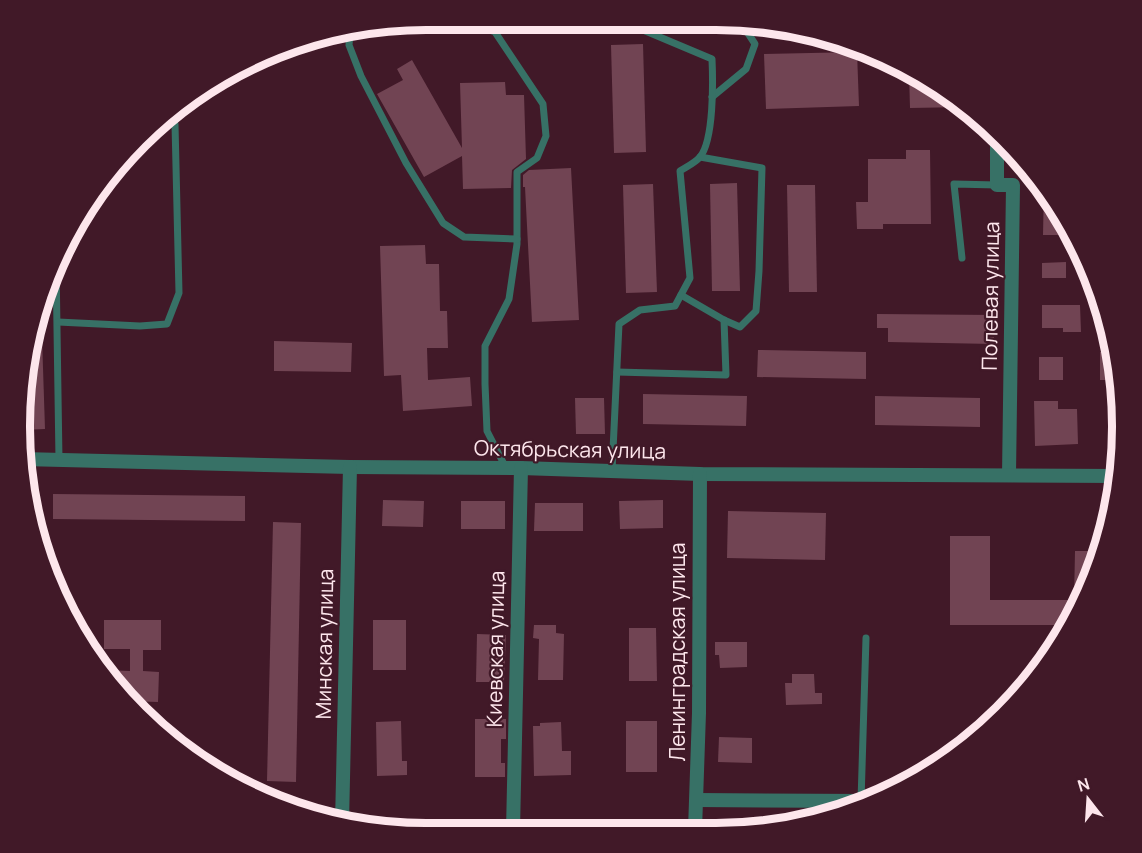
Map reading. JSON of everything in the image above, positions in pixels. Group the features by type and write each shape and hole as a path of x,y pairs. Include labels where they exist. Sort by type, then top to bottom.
{"street":[{"path":"997,147 997,185"},
{"name":"Полевая улица","path":"997,185 1013,185 1009,475"},
{"name":"Октябрьская улица","path":"32,459 350,467 521,468 700,474 1109,476"},
{"name":"Минская улица","path":"342,813 350,467"},
{"name":"Киевская улица","path":"513,823 521,468"},
{"name":"Ленинградская улица","path":"695,823 700,474"},
{"path":"697,800 846,801"}],"lane":[{"path":"490,30 495,32 543,104 546,136 537,158 517,172 517,239 509,299 485,346 484,384 487,431 506,468"},
{"path":"612,471 620,324 640,310 675,306 690,278 680,171 700,157 708,135 712,97 712,59 646,30"},
{"path":"712,97 746,69 755,44 747,31"},
{"path":"350,38 349,45 361,76 405,163 443,223 464,237 517,239"},
{"path":"58,322 140,326 167,324 179,293 175,124 172,122"},
{"path":"681,295 740,327 756,311 762,168 700,157"},
{"path":"962,258 954,184 997,185"},
{"path":"57,284 59,460"},
{"path":"617,372 726,375 724,320"},
{"path":"864,794 866,638"}],"building":[{"path":"643,44 646,152 614,153 611,45"},
{"path":"846,52 857,56 859,106 766,109 764,54"},
{"path":"412,60 462,148 460,83 505,82 506,95 524,95 526,159 512,170 511,188 463,189 462,156 424,177 377,94 403,80 397,69"},
{"path":"909,81 950,107 910,108"},
{"path":"906,150 930,150 931,224 883,224 883,229 857,229 856,202 868,202 868,159 906,159"},
{"path":"571,168 579,320 532,322 523,175 529,170"},
{"path":"737,183 740,291 712,291 710,184"},
{"path":"653,184 657,292 626,293 623,185"},
{"path":"787,185 815,185 817,292 789,292"},
{"path":"1044,204 1062,235 1043,235"},
{"path":"425,245 426,264 439,264 440,311 447,311 448,348 427,348 428,380 470,377 472,406 403,411 401,375 384,376 380,246"},
{"path":"1066,262 1066,278 1042,278 1042,263"},
{"path":"1042,305 1080,305 1081,332 1063,332 1063,328 1042,328"},
{"path":"877,314 994,315 994,344 888,342 888,328 877,328"},
{"path":"42,333 45,429 30,430 30,426 33,375"},
{"path":"274,341 352,343 351,372 274,371"},
{"path":"758,350 866,352 866,379 757,377"},
{"path":"1100,352 1105,352 1109,380 1100,380"},
{"path":"1039,357 1063,357 1063,380 1039,380"},
{"path":"643,394 747,396 746,426 643,424"},
{"path":"875,396 980,398 980,427 875,425"},
{"path":"575,398 604,398 605,434 576,434"},
{"path":"1034,401 1058,401 1058,409 1077,409 1078,444 1035,446"},
{"path":"53,494 245,496 245,521 53,519"},
{"path":"383,500 424,501 423,527 382,526"},
{"path":"663,500 663,528 620,529 619,501"},
{"path":"461,501 505,501 505,529 461,529"},
{"path":"535,503 583,503 583,531 534,531"},
{"path":"728,511 826,513 825,560 727,558"},
{"path":"273,522 301,523 296,782 267,781"},
{"path":"950,536 990,536 990,600 1072,600 1059,625 950,625"},
{"path":"1075,551 1092,551 1074,595"},
{"path":"104,620 161,620 161,650 143,650 143,671 159,672 158,702 141,701 114,670 130,671 130,649 104,649"},
{"path":"373,620 406,620 406,670 373,670"},
{"path":"534,625 556,625 556,633 564,634 563,680 538,680 539,639 533,638"},
{"path":"629,628 656,628 657,681 629,681"},
{"path":"477,634 506,635 504,682 476,682"},
{"path":"715,642 747,642 747,667 720,668 719,655 715,655"},
{"path":"792,674 814,674 815,693 822,693 822,704 786,705 785,683 792,683"},
{"path":"475,719 506,719 506,739 501,739 501,763 505,763 505,777 475,777"},
{"path":"401,721 402,761 407,761 407,775 377,776 376,722"},
{"path":"626,721 657,721 657,772 626,772"},
{"path":"561,722 562,751 571,751 571,775 534,776 533,726 540,726 540,723"},
{"path":"719,737 752,738 752,763 718,762"}]}
